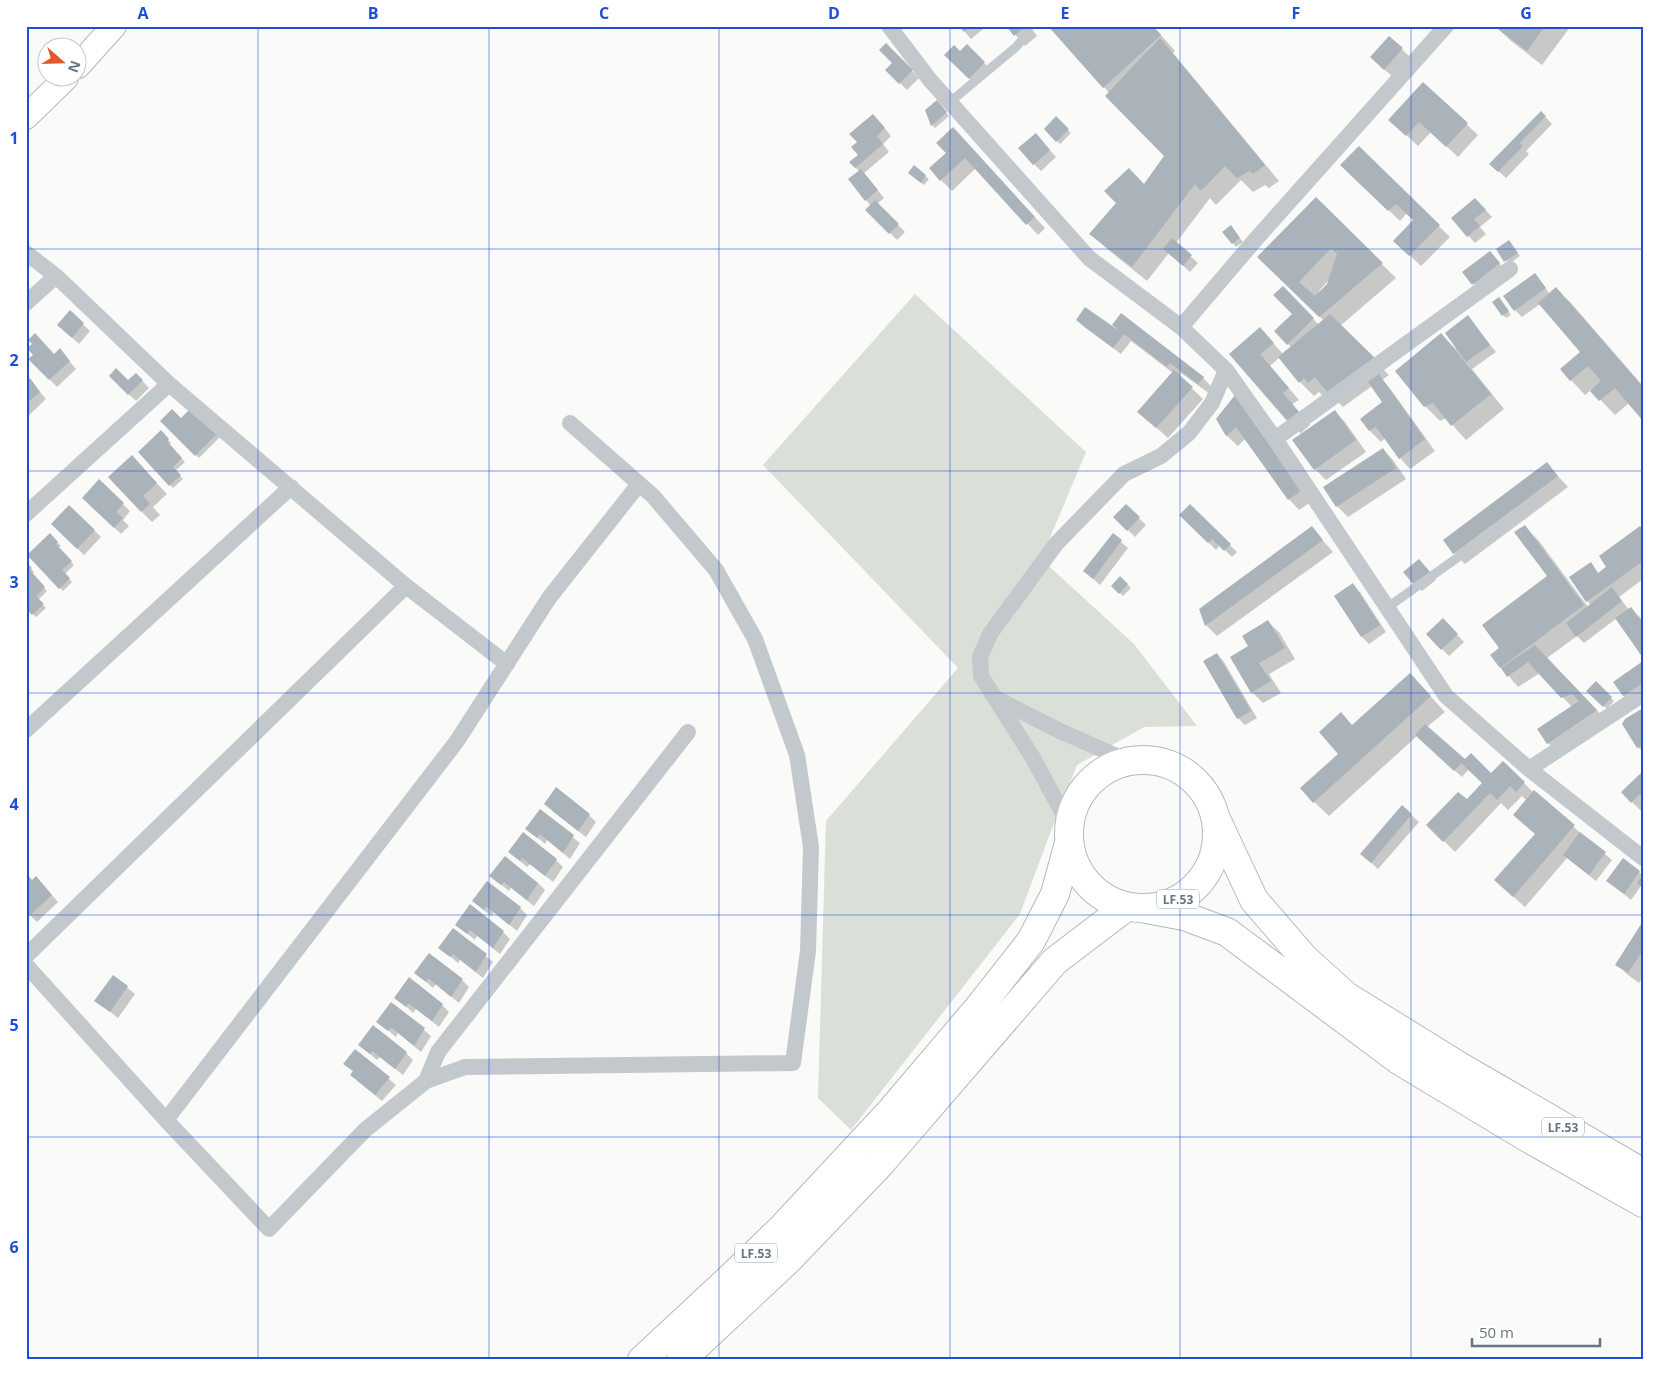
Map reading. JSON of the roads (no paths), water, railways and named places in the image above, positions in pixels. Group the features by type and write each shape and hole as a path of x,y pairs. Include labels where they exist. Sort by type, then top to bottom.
{"highway":[{"name":"LF.53","path":"642,1360 789,1220 890,1112 980,1006 1032,941 1055,894 1076,803 1088,783 1107,769 1128,761 1152,760 1174,766 1193,779 1208,797 1216,819 1254,900 1304,958 1346,996 1459,1066 1643,1173"},
{"name":"LF.53","path":"681,1360 787,1260 880,1164 1055,961 1136,908 1167,904 1186,895 1202,880 1212,861 1217,840 1216,819"},
{"name":"LF.53","path":"1069,834 1074,861 1082,877 1094,890 1109,901 1136,908 1184,916 1227,932 1400,1061 1643,1204"}],"street":[{"path":"88,55 114,26"},
{"path":"889,26 930,80 1089,258 1181,327 1226,370 1275,439 1446,696 1529,769 1643,858"},
{"path":"1181,327 1262,232 1446,26"},
{"path":"26,117 56,88"},
{"path":"26,252 56,276 170,384 406,586 506,664"},
{"path":"1275,439 1510,269"},
{"path":"26,303 56,276"},
{"path":"1069,834 1033,758 982,676 980,657 990,634 1056,544 1124,474 1162,456 1188,433 1212,403 1226,370"},
{"path":"26,514 170,384"},
{"path":"26,965 166,1120 269,1229 366,1130 426,1081 465,1067 793,1064 808,951 811,847 798,755 755,639 716,570 653,496 570,423"},
{"path":"166,1120 457,741 549,598 639,484"},
{"path":"26,730 291,487"},
{"path":"26,956 406,586"},
{"path":"1529,769 1643,694"},
{"path":"995,698 1060,731 1128,761"},
{"path":"426,1081 438,1052 688,732"}],"lane":[{"path":"950,102 1016,47 1027,34 1028,26"},
{"path":"1388,607 1540,499"}]}
